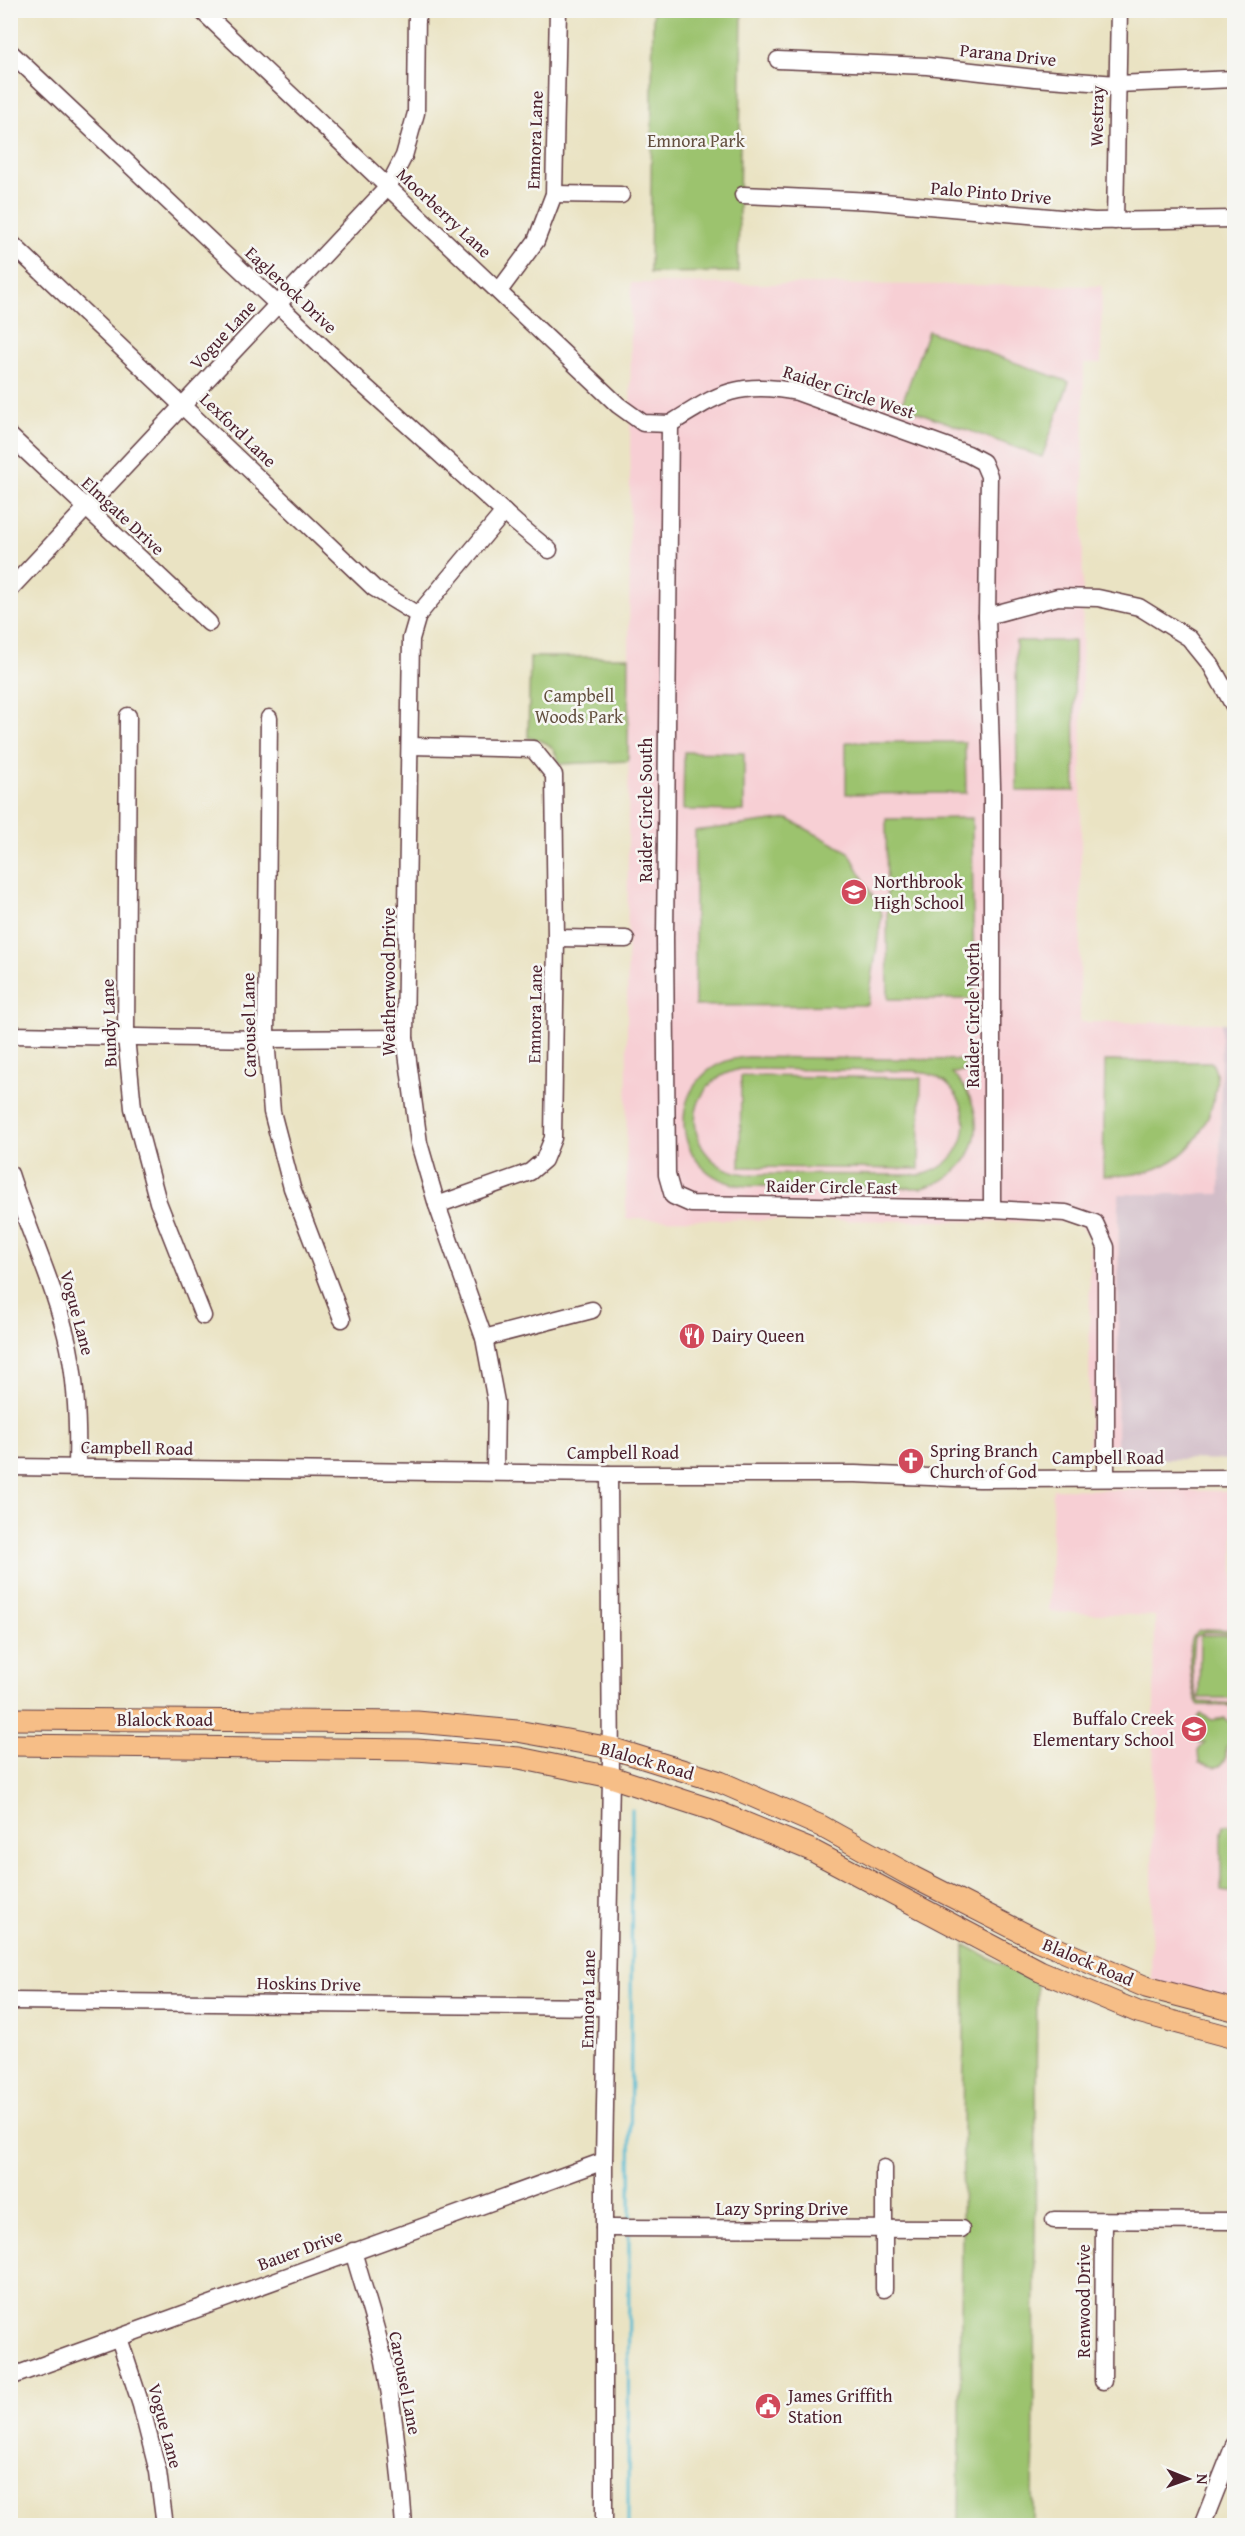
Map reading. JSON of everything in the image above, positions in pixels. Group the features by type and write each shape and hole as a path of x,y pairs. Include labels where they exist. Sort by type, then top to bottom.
{"main road":[{"name":"Blalock Road","path":"10,1719 417,1722 517,1731 611,1748 720,1782 822,1826 913,1877 1037,1940 1146,1987 1234,2010"},
{"path":"146,1747 148,1720"},
{"path":"330,1749 333,1721"},
{"name":"Blalock Road","path":"10,1745 417,1750 519,1758 611,1777 713,1810 811,1850 1040,1971 1066,1982 1138,2012 1234,2038"}],"street":[{"name":"Vogue Lane","path":"10,589 388,187 404,156 416,113 417,10"},
{"name":"Emnora Lane","path":"499,291 536,241 554,194 558,10"},
{"name":"Westray","path":"1115,221 1119,10"},
{"name":"Moorberry Lane","path":"203,11 635,420 643,423 670,424"},
{"name":"Eaglerock Drive","path":"10,52 278,304 504,512 549,550"},
{"name":"Parana Drive","path":"778,60 927,66 1117,84 1234,79"},
{"path":"554,194 621,195"},
{"name":"Palo Pinto Drive","path":"743,195 873,201 1029,217 1115,221 1234,219"},
{"name":"Lexford Lane","path":"10,242 374,588 418,615"},
{"name":"Raider Circle West","path":"670,424 713,398 734,390 770,386 797,392 853,411 968,454 982,462"},
{"name":"Raider Circle South","path":"670,424 665,938 667,1175 673,1196"},
{"name":"Elmgate Drive","path":"10,436 209,623"},
{"name":"Raider Circle North","path":"982,462 989,476 987,616 992,786 992,1209"},
{"name":"Weatherwood Drive","path":"495,1472 496,1402 484,1338 437,1205 419,1143 405,1038 411,649 418,615 504,512"},
{"path":"987,616 1058,597 1098,598 1140,607 1189,638 1211,665 1234,706"},
{"name":"Bundy Lane","path":"129,716 126,1037 133,1107 158,1202 202,1316"},
{"name":"Carousel Lane","path":"269,718 267,1039 273,1112 292,1188 342,1319"},
{"name":"Emnora Lane","path":"411,746 533,749 554,775 556,938 553,1138 544,1160 530,1172 437,1205"},
{"path":"556,938 626,939"},
{"path":"10,1035 267,1039 405,1038"},
{"name":"Vogue Lane","path":"10,1174 46,1271 69,1347 78,1420 77,1467"},
{"name":"Raider Circle East","path":"673,1196 691,1204 992,1209"},
{"path":"992,1209 1066,1213 1095,1223 1106,1247 1106,1477"},
{"path":"484,1338 592,1310"},
{"name":"Campbell Road","path":"10,1467 609,1474 843,1474 979,1479 1234,1478"},
{"name":"Emnora Lane","path":"604,2526 609,2228 604,2161 611,1777 609,1474"},
{"name":"Hoskins Drive","path":"10,2001 607,2007"},
{"name":"Bauer Drive","path":"10,2377 604,2161"},
{"path":"884,2168 884,2289"},
{"path":"1054,2220 1234,2221"},
{"name":"Renwood Drive","path":"1102,2381 1104,2221"},
{"name":"Lazy Spring Drive","path":"609,2228 961,2229"},
{"name":"Carousel Lane","path":"353,2251 389,2388 399,2459 404,2526"},
{"name":"Vogue Lane","path":"119,2338 141,2405 158,2472 165,2526"},
{"path":"1202,2526 1234,2445"}],"shaded area":[{"name":"Northbrook High School","path":"631,283 1102,286 1101,363 1084,363 1080,1022 1221,1023 1220,1194 1119,1194 1117,1458 1089,1458 1090,1236 1076,1222 626,1219"},
{"path":"1221,1023 1234,1023 1234,1460 1117,1458 1119,1194 1220,1194"},
{"path":"1053,1489 1234,1491 1234,2002 1151,1980 1155,1616 1049,1612"}],"green space":[{"name":"Emnora Park","path":"653,11 742,11 738,272 650,273"},
{"path":"928,331 1069,382 1042,457 901,406"},
{"path":"1016,641 1074,641 1075,791 1017,791"},
{"name":"Campbell Woods Park","path":"530,657 629,657 628,761 560,764 549,745 540,740 528,738"},
{"path":"846,742 965,742 966,793 846,794"},
{"path":"684,752 744,753 744,811 683,810"},
{"path":"972,818 974,999 888,999 886,819"},
{"path":"788,819 849,852 882,914 868,1005 695,1006 695,831"},
{"path":"748,1057 964,1060 964,1072 952,1073 965,1089 973,1106 976,1123 974,1140 968,1156 957,1170 942,1181 922,1188 746,1186 719,1178 699,1163 688,1143 684,1120 688,1098 700,1078 720,1064","holes":["740,1069 914,1071 935,1077 951,1088 961,1103 965,1120 963,1138 955,1154 940,1167 920,1175 746,1174 725,1168 709,1157 699,1141 695,1124 697,1107 705,1090 720,1077"]},
{"path":"1105,1061 1211,1062 1216,1071 1217,1081 1213,1102 1202,1129 1186,1150 1164,1165 1151,1170 1132,1175 1103,1176"},
{"path":"741,1076 921,1078 919,1169 740,1167"},
{"path":"1199,1630 1234,1630 1234,1633 1204,1632 1194,1637 1192,1671 1197,1697 1200,1702 1234,1704 1234,1706 1199,1705 1196,1700 1191,1672 1191,1643 1192,1637"},
{"path":"1200,1635 1234,1635 1234,1698 1199,1698"},
{"path":"1201,1714 1212,1720 1225,1718 1231,1724 1231,1742 1226,1747 1226,1757 1220,1766 1199,1763 1198,1751 1205,1742 1198,1742 1196,1736 1197,1720"},
{"path":"1224,1825 1234,1825 1234,1893 1221,1891 1221,1832"},
{"path":"965,1945 1037,1983 1033,2525 959,2526"}],"waterway":[{"path":"630,2222 632,1810"},
{"path":"628,2526 629,2235"}],"place":[{"name":"Northbrook High School","path":"854,892"},
{"name":"Dairy Queen","path":"692,1336"},
{"name":"Spring Branch Church of God","path":"911,1461"},
{"name":"Buffalo Creek Elementary School","path":"1194,1729"},
{"name":"James Griffith Station","path":"768,2406"}]}
